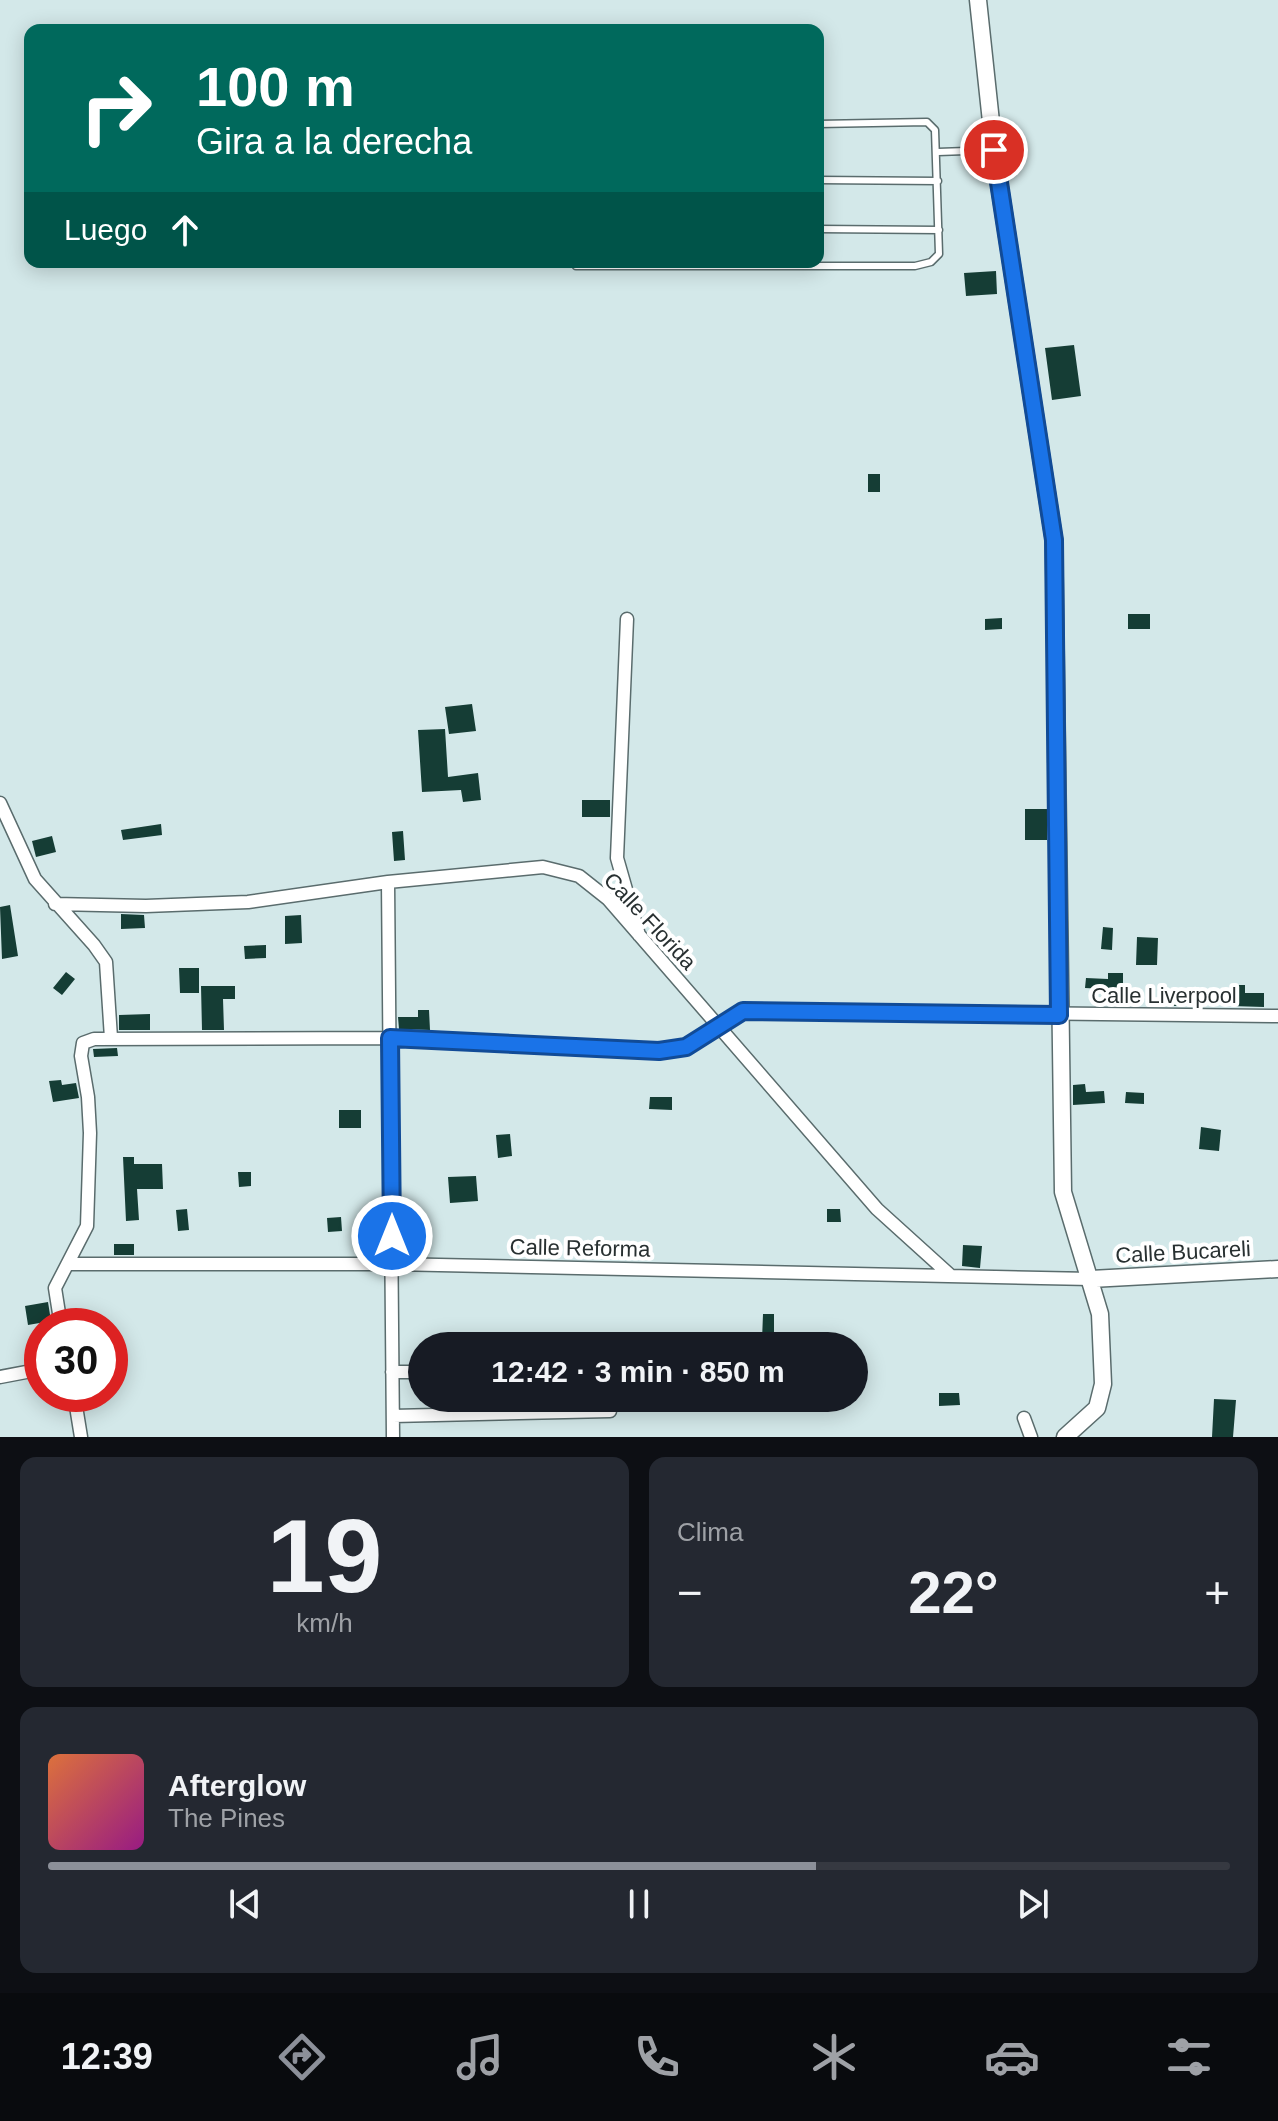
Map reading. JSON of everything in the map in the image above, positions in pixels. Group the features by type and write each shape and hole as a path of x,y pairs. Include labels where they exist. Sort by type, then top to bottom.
{"street":[{"path":"978,0 994,150 1054,540 1063,1192 1100,1314 1103,1384 1097,1408 1065,1437"},
{"path":"627,619 617,858 640,938"},
{"path":"0,803 35,879 106,962 111,1038"},
{"name":"Calle Florida","path":"55,904 146,906 248,902 388,882 543,867 579,876 608,899 877,1209 950,1275"},
{"path":"388,882 393,1437"},
{"name":"Calle Liverpool","path":"68,1264 87,1226 90,1133 81,1056 83,1043 111,1038 390,1038 659,1051 686,1047 743,1011 758,1010 1278,1016"},
{"path":"58,1308 55,1288 68,1264"},
{"name":"Calle Reforma","path":"68,1264 392,1264 1091,1279"},
{"name":"Calle Bucareli","path":"1091,1279 1278,1269"},
{"path":"0,1377 24,1372"},
{"path":"392,1372 408,1372"},
{"path":"77,1412 81,1437"},
{"path":"393,1416 567,1412"},
{"path":"1024,1418 1031,1437"}],"lane":[{"path":"824,124 927,122 935,130 938,152 939,230 939,254 931,262 915,266 824,266"},
{"path":"938,152 994,150"},
{"path":"824,180 938,181"},
{"path":"824,229 939,230"}],"building":[{"path":"996,271 997,294 966,296 964,273"},
{"path":"1074,345 1081,396 1052,400 1045,348"},
{"path":"868,474 880,474 880,492 868,492"},
{"path":"1128,614 1150,614 1150,629 1128,629"},
{"path":"1002,618 1002,629 985,630 985,619"},
{"path":"472,704 476,731 449,734 445,707"},
{"path":"445,729 448,777 478,773 481,800 463,802 461,790 422,792 418,730"},
{"path":"582,800 610,800 610,817 582,817"},
{"path":"1025,809 1047,809 1047,840 1025,840"},
{"path":"161,824 162,835 123,840 121,830"},
{"path":"403,831 405,860 394,861 392,832"},
{"path":"52,836 56,852 36,857 32,841"},
{"path":"10,905 18,956 2,959 0,907"},
{"path":"121,914 144,915 145,928 121,929"},
{"path":"301,915 302,943 285,944 285,916"},
{"path":"1103,927 1113,928 1112,950 1101,949"},
{"path":"1137,937 1158,938 1157,965 1136,965"},
{"path":"266,945 266,958 245,959 244,946"},
{"path":"179,968 199,968 199,993 180,993"},
{"path":"66,972 75,979 62,995 53,988"},
{"path":"1108,973 1123,973 1123,990 1085,988 1086,978 1108,979"},
{"path":"1231,985 1245,985 1245,993 1264,993 1264,1007 1231,1006"},
{"path":"201,986 235,986 235,999 223,999 224,1030 202,1030"},
{"path":"1170,997 1194,998 1194,1006 1170,1006"},
{"path":"418,1010 429,1010 430,1030 399,1029 398,1017 418,1017"},
{"path":"150,1014 150,1030 119,1030 119,1015"},
{"path":"117,1048 118,1056 94,1057 93,1049"},
{"path":"61,1080 62,1085 76,1083 79,1098 53,1102 49,1081"},
{"path":"1085,1084 1086,1092 1104,1091 1105,1103 1073,1105 1073,1085"},
{"path":"1126,1092 1144,1093 1144,1104 1125,1103"},
{"path":"650,1097 672,1097 672,1110 649,1109"},
{"path":"339,1110 361,1110 361,1128 339,1128"},
{"path":"1201,1127 1221,1130 1219,1151 1199,1149"},
{"path":"510,1134 512,1156 498,1158 496,1135"},
{"path":"123,1157 134,1157 134,1164 162,1164 163,1189 137,1189 139,1220 126,1221"},
{"path":"238,1172 251,1172 251,1186 239,1187"},
{"path":"476,1176 478,1201 450,1203 448,1177"},
{"path":"187,1209 189,1230 178,1231 176,1210"},
{"path":"827,1209 840,1209 841,1222 827,1222"},
{"path":"341,1217 342,1231 328,1232 327,1218"},
{"path":"114,1244 134,1244 134,1255 114,1255"},
{"path":"963,1245 982,1246 980,1268 962,1266"},
{"path":"48,1302 49,1308 25,1308"},
{"path":"763,1314 774,1314 774,1332 762,1332"},
{"path":"939,1393 959,1393 960,1405 939,1406"},
{"path":"1214,1399 1236,1400 1233,1437 1212,1437"}],"route":[{"path":"392,1236 390,1038 659,1051 686,1047 743,1011 1059,1015 1054,540 994,150"}]}
